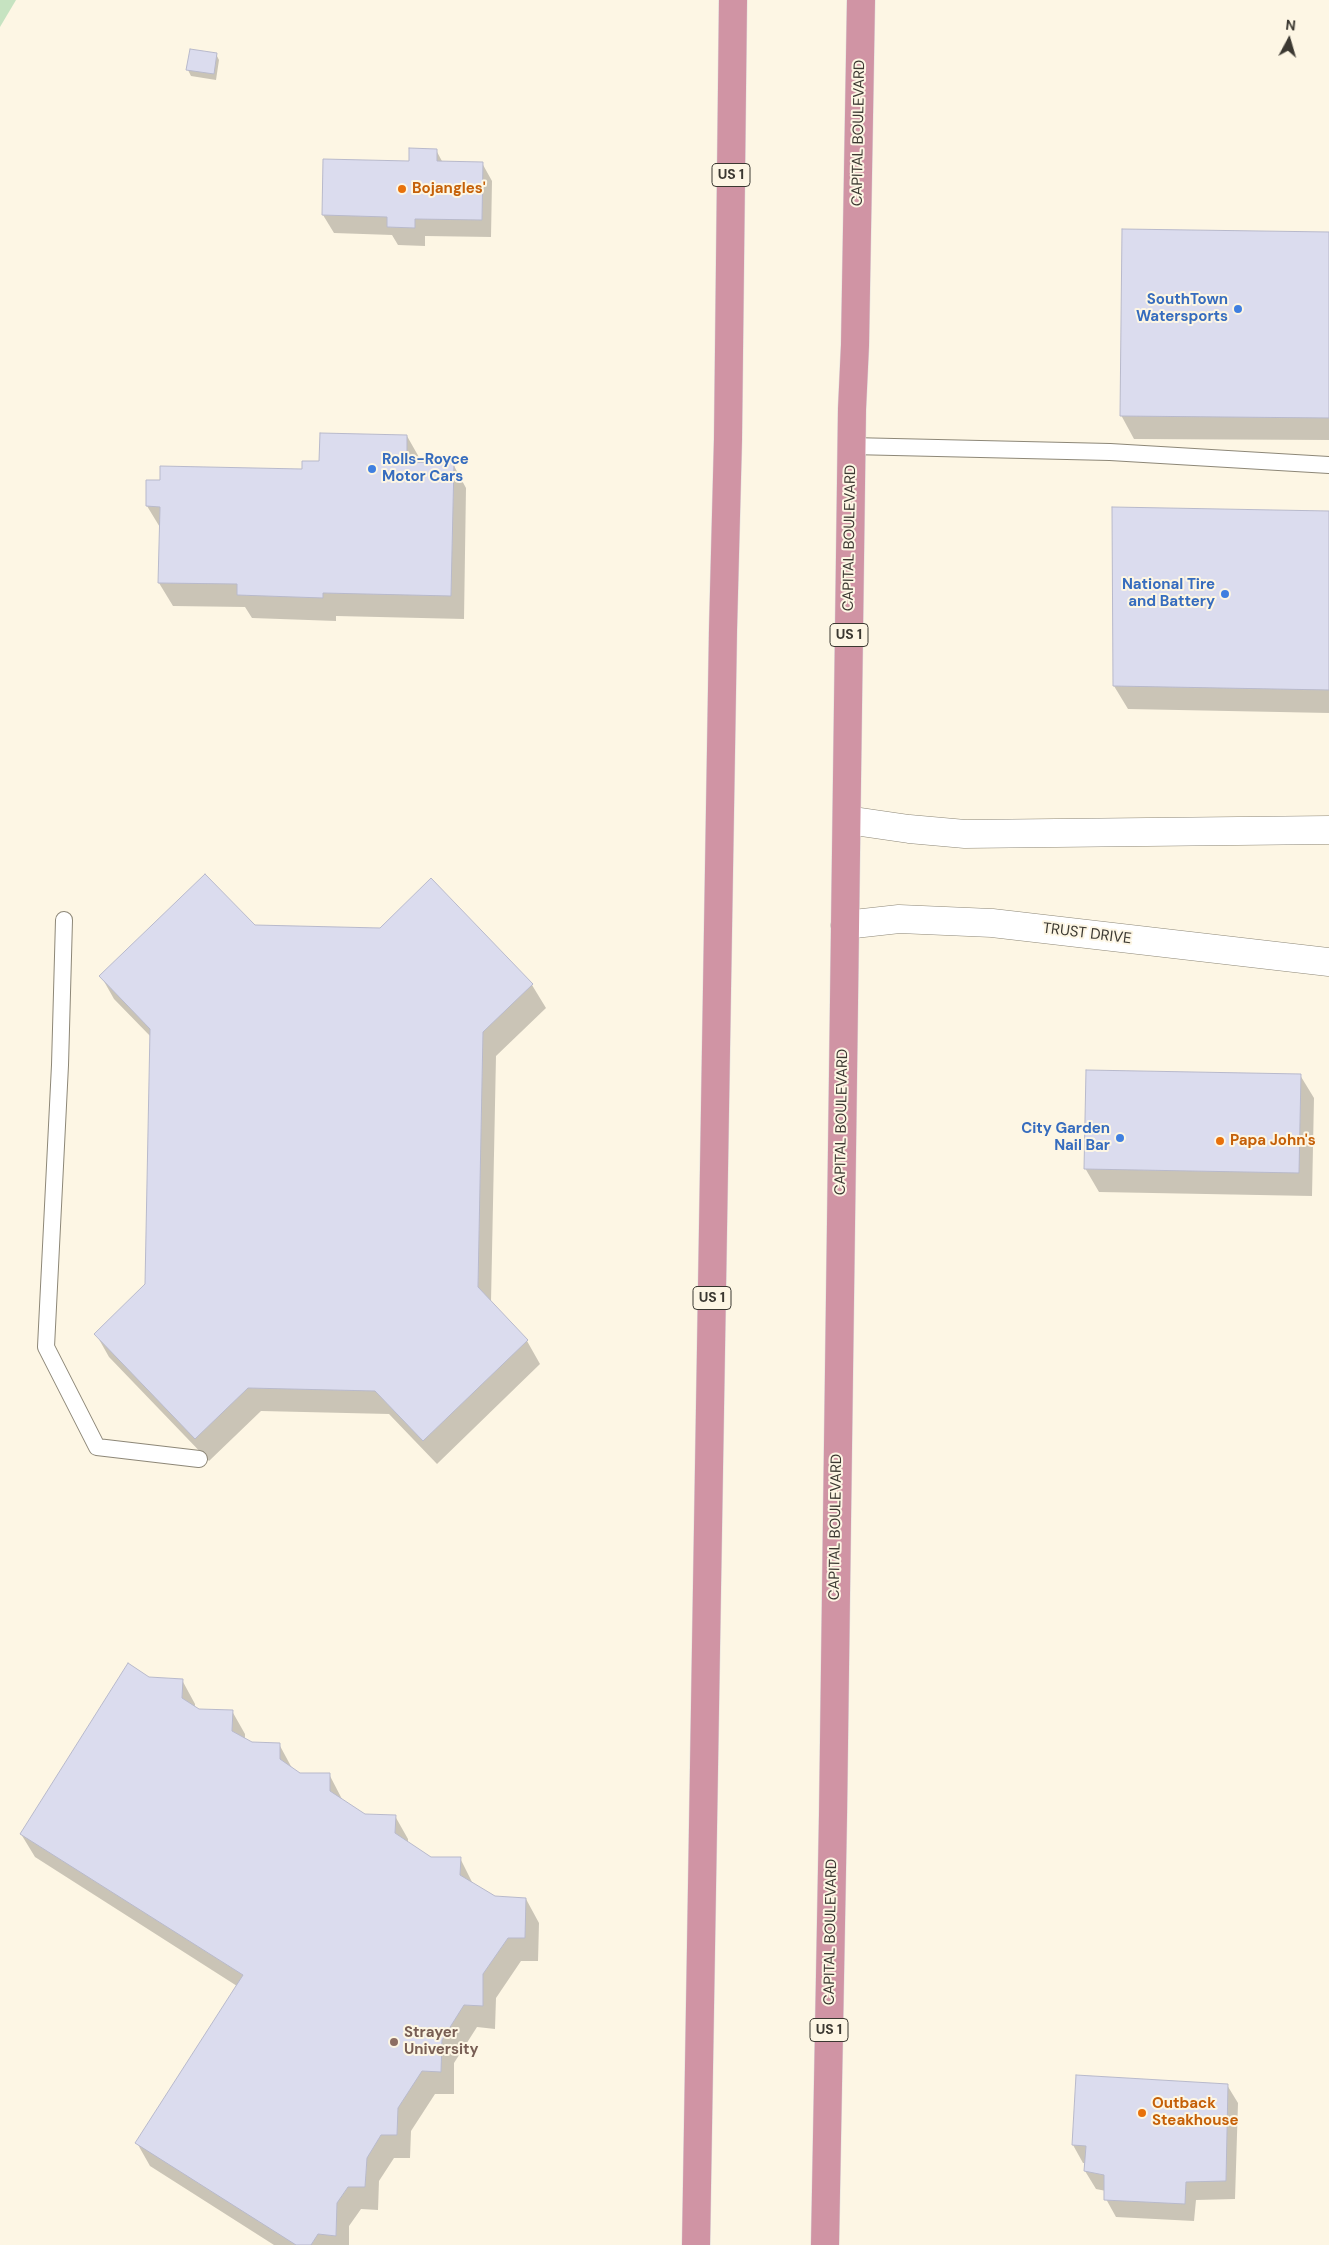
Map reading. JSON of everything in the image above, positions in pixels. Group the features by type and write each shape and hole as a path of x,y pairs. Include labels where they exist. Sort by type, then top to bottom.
{"highway":[{"name":"US 1","path":"696,2245 722,650 728,438 733,0"},
{"name":"CAPITAL BOULEVARD","path":"825,2245 833,1824 851,446 861,0"}],"street":[{"path":"847,820 909,830 964,834 1329,830"},
{"name":"TRUST DRIVE","path":"845,925 899,919 992,923 1329,962"}],"lane":[{"path":"851,446 1110,452 1329,465"},
{"path":"64,920 60,1075 46,1347 97,1447 199,1459"}],"green space":[{"path":"0,0 16,0 0,27"}],"building":[{"path":"190,49 217,53 214,74 186,70"},
{"name":"Bojangles'","path":"409,148 437,149 437,161 483,162 482,220 415,219 415,228 387,227 387,217 322,215 323,159 409,161"},
{"path":"1122,229 1329,232 1329,418 1120,416"},
{"path":"320,433 407,435 407,462 454,463 451,596 323,593 323,598 237,595 237,584 158,583 160,507 146,506 146,480 160,480 160,466 302,469 302,461 319,461"},
{"path":"1112,507 1329,511 1329,690 1113,686"},
{"path":"205,874 255,925 380,928 431,878 533,984 483,1032 478,1287 528,1340 423,1441 375,1391 248,1388 195,1439 94,1334 145,1284 150,1029 99,976"},
{"path":"1086,1070 1301,1074 1299,1173 1084,1169"},
{"path":"128,1663 149,1677 183,1679 182,1698 199,1709 233,1710 232,1731 252,1742 280,1743 280,1759 300,1773 330,1773 330,1791 365,1814 396,1815 395,1833 431,1857 461,1857 460,1875 495,1896 526,1898 525,1938 508,1938 483,1974 483,2006 464,2005 442,2040 441,2072 422,2071 398,2108 397,2135 381,2135 367,2158 365,2187 348,2187 337,2203 336,2236 318,2234 311,2245 296,2245 135,2143 243,1975 20,1834"},
{"path":"1076,2075 1228,2084 1226,2181 1186,2182 1185,2204 1104,2200 1104,2175 1084,2171 1086,2146 1072,2145"}],"place":[{"name":"Bojangles'","path":"402,189"},
{"name":"SouthTown Watersports","path":"1238,309"},
{"name":"Rolls-Royce Motor Cars","path":"372,469"},
{"name":"National Tire and Battery","path":"1225,594"},
{"name":"City Garden Nail Bar","path":"1120,1138"},
{"name":"Papa John's","path":"1220,1141"},
{"name":"Strayer University","path":"394,2042"},
{"name":"Outback Steakhouse","path":"1142,2113"}]}
